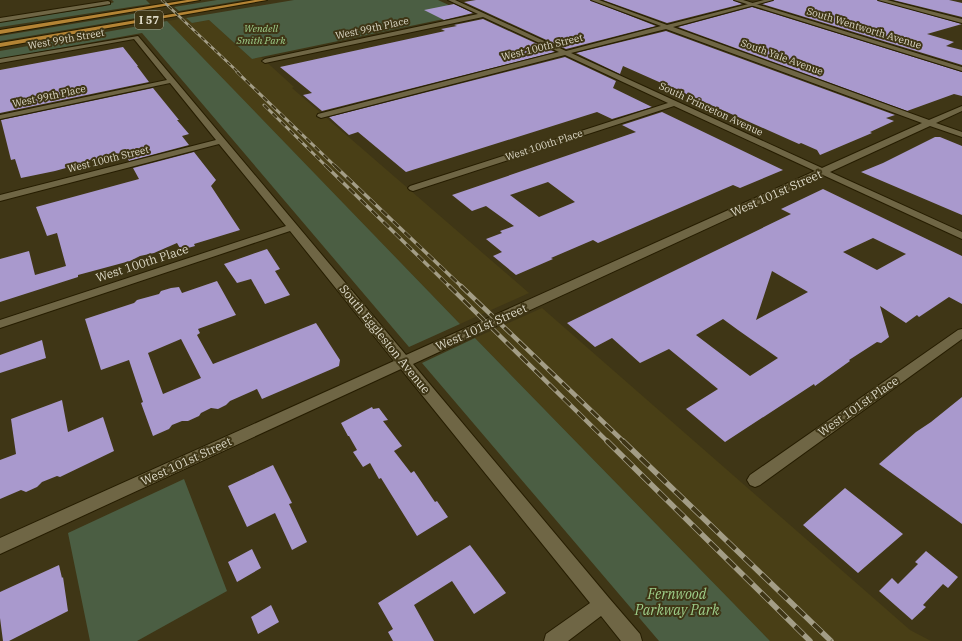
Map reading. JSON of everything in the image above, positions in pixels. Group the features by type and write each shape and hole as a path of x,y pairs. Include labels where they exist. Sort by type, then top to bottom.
{"highway":[{"name":"I 57","path":"0,32 197,0"},
{"name":"I 57","path":"0,45 264,0"}],"street":[{"name":"South Princeton Avenue","path":"451,0 962,236"},
{"name":"South Yale Avenue","path":"594,0 962,135"},
{"name":"South Wentworth Avenue","path":"736,0 962,68"},
{"name":"West 100th Street","path":"321,116 770,0"},
{"path":"881,0 962,21"},
{"path":"0,20 107,1"},
{"name":"West 99th Place","path":"265,60 483,15"},
{"name":"West 99th Street","path":"0,61 136,37"},
{"name":"South Eggleston Avenue","path":"136,37 633,641"},
{"name":"West 99th Place","path":"0,117 172,81"},
{"name":"West 100th Place","path":"413,188 675,103"},
{"name":"West 101st Street","path":"0,546 962,108"},
{"name":"West 100th Street","path":"0,198 222,141"},
{"name":"West 100th Place","path":"0,324 293,227"},
{"name":"West 101st Place","path":"755,480 962,332"},
{"path":"553,641 603,604"}],"shaded area":[{"path":"186,18 192,23 209,20 252,59 261,57 294,87 292,88 529,293 460,324 167,21"},
{"path":"542,308 910,630 931,641 770,641 475,338"}],"green space":[{"path":"112,0 146,0 150,4 0,27 0,22 105,6 114,2"},
{"path":"217,0 244,0 179,11 174,7"},
{"name":"Wendell Smith Park","path":"294,0 438,0 468,14 252,59 209,20 192,23 186,18"},
{"path":"156,10 160,14 0,41 0,36"},
{"path":"167,21 460,324 409,347 142,33 0,59 0,51"},
{"name":"Fernwood Parkway Park","path":"475,338 770,641 659,641 422,363"},
{"path":"184,479 227,591 137,641 90,641 68,533"}],"building":[{"path":"476,0 590,0 656,26 566,49 464,2"},
{"path":"603,0 733,0 742,4 667,23"},
{"path":"774,0 877,0 962,24 927,34 954,42 946,46 962,50 962,65 762,4"},
{"path":"893,0 949,0 962,3 962,17"},
{"path":"454,4 473,13 444,20 424,10"},
{"path":"752,7 962,72 962,96 954,94 907,111 678,27"},
{"path":"483,19 555,52 322,111 303,95 312,93 280,67 445,31 441,29"},
{"path":"666,31 895,115 886,118 894,121 870,132 872,133 820,155 817,150 801,143 799,144 623,66 620,74 576,53"},
{"path":"123,47 149,82 0,113 0,70"},
{"path":"565,57 616,81 613,88 652,107 612,119 597,112 406,172 358,132 349,135 329,117"},
{"path":"153,88 189,134 182,136 189,145 129,161 124,152 55,171 21,178 15,159 11,160 1,120"},
{"path":"662,112 783,170 740,188 733,185 598,243 593,240 516,275 493,256 502,252 486,239 502,233 500,231 514,226 486,206 472,211 452,195 636,132 622,125","holes":["548,182 575,202 539,217 510,195"]},
{"path":"935,137 940,137 962,146 962,215 861,172 883,163"},
{"path":"194,152 216,180 211,186 240,230 194,244 195,246 181,250 177,243 130,261 78,275 78,277 0,302 0,259 29,251 35,275 66,266 57,233 47,236 36,207 139,179 133,168"},
{"path":"823,189 962,256 962,304 949,297 919,317 917,315 906,323 880,306 889,337 881,343 877,342 849,360 850,361 815,386 814,384 725,442 686,409 718,389 669,349 640,363 612,338 595,347 567,323 791,214 781,209","holes":["873,238 906,254 877,270 843,252","772,271 808,292 756,320","723,319 778,358 750,376 696,335"]},
{"path":"267,249 280,269 275,271 290,295 265,304 251,279 237,283 224,264"},
{"path":"217,281 236,315 198,329 200,333 197,335 213,364 316,323 340,360 339,366 262,399 257,389 230,401 218,409 211,408 188,421 182,421 172,425 169,429 153,436 141,403 143,402 129,360 101,370 85,319 134,303 137,300 159,294 161,291 171,288 179,287 182,293","holes":["181,339 201,378 163,394 148,353"]},
{"path":"42,340 46,358 0,373 0,355"},
{"path":"962,397 962,524 879,464 916,432"},
{"path":"62,400 68,432 103,417 114,451 60,477 57,476 42,482 37,487 26,492 21,490 0,499 0,460 16,454 11,419"},
{"path":"372,407 373,409 379,408 388,420 383,421 402,446 394,451 411,473 414,471 435,502 437,501 448,517 417,536 370,463 363,467 353,452 357,450 341,423"},
{"path":"273,465 292,503 289,504 307,542 292,550 275,513 247,527 228,486"},
{"path":"845,488 903,534 858,573 803,525"},
{"path":"470,545 506,593 474,614 452,581 414,605 434,641 393,641 388,632 393,629 378,603"},
{"path":"252,549 261,568 237,582 228,562"},
{"path":"926,551 958,577 948,588 943,584 923,605 926,607 912,620 879,591 892,578 898,584 918,564 915,562"},
{"path":"59,565 62,578 63,577 68,611 9,641 3,641 0,618 0,592"},
{"path":"271,605 279,622 258,634 251,617"}],"railway":[{"path":"162,0 239,73"},
{"path":"237,72 336,167"},
{"path":"264,105 327,167"},
{"path":"326,166 450,287"},
{"path":"335,166 462,287"},
{"path":"449,286 608,442"},
{"path":"461,286 624,442"},
{"path":"607,441 810,641"},
{"path":"623,441 831,641"}]}
